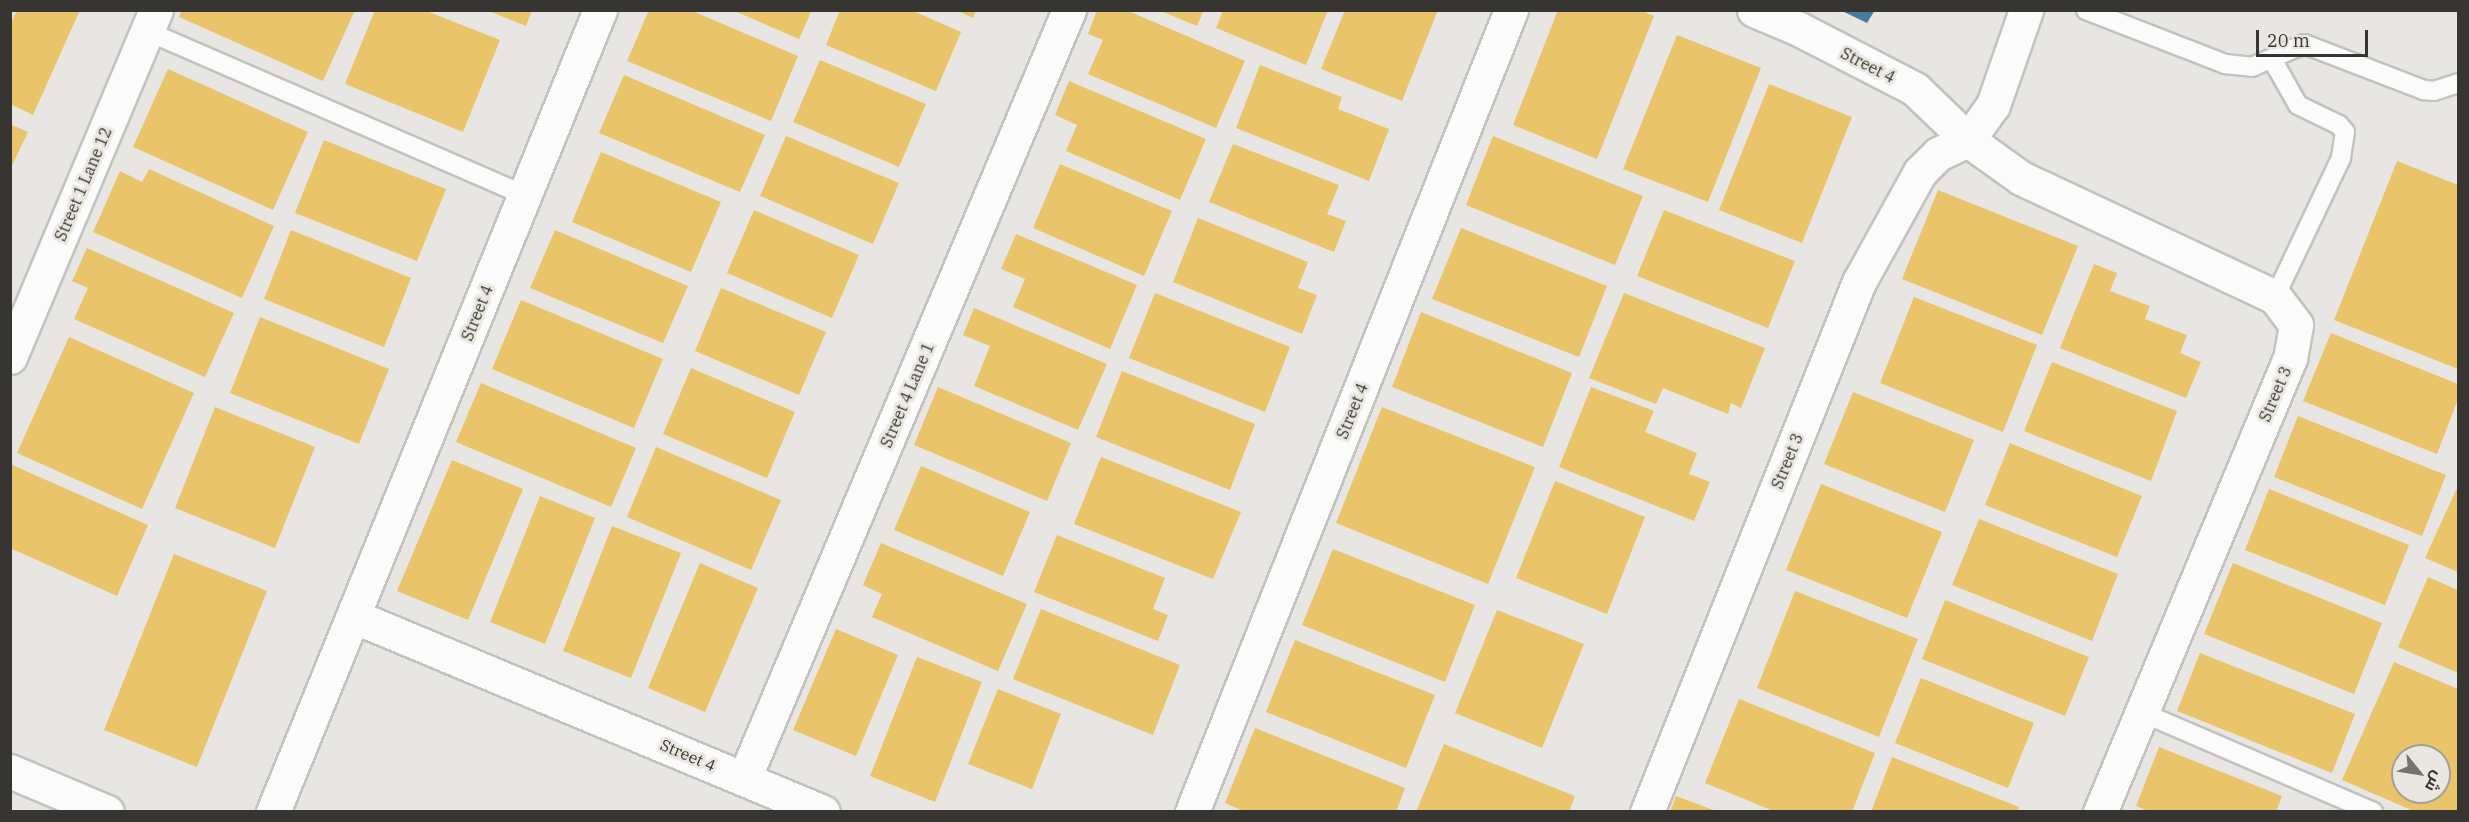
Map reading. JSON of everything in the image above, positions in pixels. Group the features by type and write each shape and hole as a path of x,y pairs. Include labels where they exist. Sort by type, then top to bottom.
{"street":[{"name":"Street 4","path":"273,812 600,10"},
{"name":"Street 4 Lane 1","path":"744,779 1069,10"},
{"name":"Street 4","path":"1192,812 1511,10"},
{"name":"Street 4","path":"1754,10 1799,29 1915,89 1968,140"},
{"name":"Street 3","path":"1647,812 1859,282 1920,172 1938,154 1968,140 1993,105 2026,10"},
{"name":"Street 1 Lane 12","path":"10,357 152,21"},
{"name":"Street 3","path":"1968,140 2021,178 2275,297 2296,325 2290,358 2100,812"},
{"name":"Street 4","path":"353,616 824,812"},
{"path":"10,771 107,812"}],"lane":[{"path":"2086,10 2225,64 2252,67 2304,44 2315,45 2424,90 2434,91 2458,83"},
{"path":"152,21 525,195"},
{"path":"2272,59 2298,105 2339,125 2345,132 2341,158 2275,297"},
{"path":"2141,712 2373,812"}],"building: سكن":[{"path":"17,10 80,10 33,115 10,104 10,25"},
{"path":"182,10 355,10 323,81 179,17"},
{"path":"375,10 424,10 500,40 463,132 345,84"},
{"path":"486,10 532,10 526,26"},
{"path":"649,10 690,10 798,56 771,121 627,61"},
{"path":"732,10 812,10 799,39"},
{"path":"840,10 911,10 961,32 936,91 826,45"},
{"path":"956,10 976,10 973,18"},
{"path":"1097,10 1126,10 1245,61 1216,128 1088,74 1103,40 1088,34"},
{"path":"1158,10 1204,10 1197,26"},
{"path":"1223,10 1328,10 1306,65 1216,28"},
{"path":"1345,10 1438,10 1402,101 1321,69"},
{"path":"1558,10 1639,10 1654,16 1597,159 1513,125"},
{"path":"1677,35 1761,68 1708,202 1623,169"},
{"path":"820,60 926,104 899,167 793,122"},
{"path":"1260,65 1342,97 1338,109 1389,129 1369,181 1236,128"},
{"path":"168,69 308,132 273,210 133,147"},
{"path":"624,75 765,135 740,192 599,133"},
{"path":"1069,81 1206,139 1180,200 1066,151 1077,125 1055,115"},
{"path":"1769,84 1852,117 1802,243 1719,210"},
{"path":"10,124 28,132 10,170"},
{"path":"786,136 899,183 873,244 760,196"},
{"path":"1493,136 1643,196 1615,265 1466,205"},
{"path":"324,140 446,189 417,261 295,213"},
{"path":"1233,144 1339,185 1327,214 1346,221 1334,252 1209,202"},
{"path":"601,152 721,202 691,272 572,222"},
{"path":"2397,161 2458,185 2458,369 2334,320"},
{"path":"1060,164 1172,211 1144,276 1033,228"},
{"path":"149,169 274,226 242,298 93,232 120,171 142,182"},
{"path":"1938,190 2078,246 2042,335 1902,279"},
{"path":"754,210 859,255 832,318 727,273"},
{"path":"1664,210 1795,261 1768,328 1637,276"},
{"path":"1198,218 1308,262 1298,288 1317,295 1302,334 1173,282"},
{"path":"1461,228 1607,286 1579,357 1432,299"},
{"path":"291,230 411,278 384,347 264,299"},
{"path":"555,230 688,286 663,343 530,288"},
{"path":"1016,234 1137,285 1110,349 1013,307 1025,279 1001,269"},
{"path":"87,248 234,313 205,377 74,319 88,288 72,281"},
{"path":"2094,264 2117,273 2110,291 2150,306 2145,319 2187,335 2180,353 2201,362 2186,398 2060,348"},
{"path":"721,288 826,332 799,395 695,351"},
{"path":"1155,293 1290,347 1265,412 1129,358"},
{"path":"1624,293 1765,348 1741,408 1731,403 1728,414 1663,388 1656,404 1589,378"},
{"path":"1914,297 2037,345 2003,432 1880,383"},
{"path":"521,300 663,359 634,428 492,369"},
{"path":"974,308 1107,364 1078,430 974,386 990,346 963,335"},
{"path":"1421,312 1572,373 1543,447 1392,387"},
{"path":"260,317 389,369 359,444 230,393"},
{"path":"2331,333 2458,384 2458,399 2437,454 2303,401"},
{"path":"69,337 194,393 142,509 17,453"},
{"path":"2052,362 2177,411 2151,481 2024,431"},
{"path":"691,368 795,412 767,478 663,434"},
{"path":"1122,371 1255,424 1230,490 1096,437"},
{"path":"481,383 636,448 611,507 456,442"},
{"path":"938,387 1071,443 1047,501 914,445"},
{"path":"1591,387 1654,411 1645,432 1697,453 1689,474 1710,482 1694,521 1559,467"},
{"path":"1853,392 1974,440 1945,512 1824,464"},
{"path":"215,407 315,447 275,548 175,508"},
{"path":"1382,407 1535,467 1488,584 1336,523"},
{"path":"2298,416 2446,475 2422,536 2274,477"},
{"path":"2010,443 2142,496 2117,557 1985,505"},
{"path":"656,447 781,500 751,570 627,517"},
{"path":"1101,457 1241,512 1213,579 1074,524"},
{"path":"452,460 523,489 468,620 397,591"},
{"path":"10,464 148,525 117,596 10,548"},
{"path":"921,466 1030,512 1003,576 894,530"},
{"path":"1555,481 1645,517 1607,614 1516,578"},
{"path":"1821,484 1942,532 1907,618 1786,570"},
{"path":"2269,489 2409,545 2385,605 2245,550"},
{"path":"2456,490 2458,491 2458,572 2425,558"},
{"path":"540,496 595,518 545,644 490,622"},
{"path":"1979,519 2118,574 2092,641 1952,585"},
{"path":"612,526 681,553 631,678 563,651"},
{"path":"1057,535 1165,578 1153,609 1168,615 1158,641 1034,592"},
{"path":"881,543 1027,604 998,671 872,617 882,594 863,585"},
{"path":"1333,549 1475,605 1445,682 1302,625"},
{"path":"174,554 267,591 197,767 104,730"},
{"path":"700,563 758,588 705,712 648,688"},
{"path":"2233,563 2382,623 2354,694 2204,634"},
{"path":"2428,577 2458,590 2458,673 2398,647"},
{"path":"1795,591 1918,639 1879,737 1757,688"},
{"path":"1945,600 2089,657 2065,716 1922,659"},
{"path":"1041,609 1180,665 1153,735 1013,679"},
{"path":"1497,610 1584,644 1542,748 1455,713"},
{"path":"836,629 898,655 856,756 793,730"},
{"path":"1295,640 1435,695 1406,768 1266,712"},
{"path":"2200,653 2355,714 2332,773 2177,711"},
{"path":"917,657 982,682 935,802 870,776"},
{"path":"2394,662 2458,689 2458,812 2416,812 2398,804 2451,804 2451,744 2391,744 2391,801 2342,780"},
{"path":"1921,678 2034,723 2008,788 1895,743"},
{"path":"998,689 1061,714 1032,789 968,764"},
{"path":"1739,699 1875,753 1852,812 1776,812 1705,783"},
{"path":"1255,728 1405,788 1396,812 1246,812 1225,803"},
{"path":"1444,744 1575,796 1569,812 1416,812"},
{"path":"2159,747 2282,796 2276,812 2151,812 2136,806"},
{"path":"1892,757 2019,807 2017,812 1871,812"},
{"path":"1676,796 1716,811 1716,812 1670,812"}],"building: مرافق عامة":[{"path":"1840,10 1875,10 1867,23"}]}
